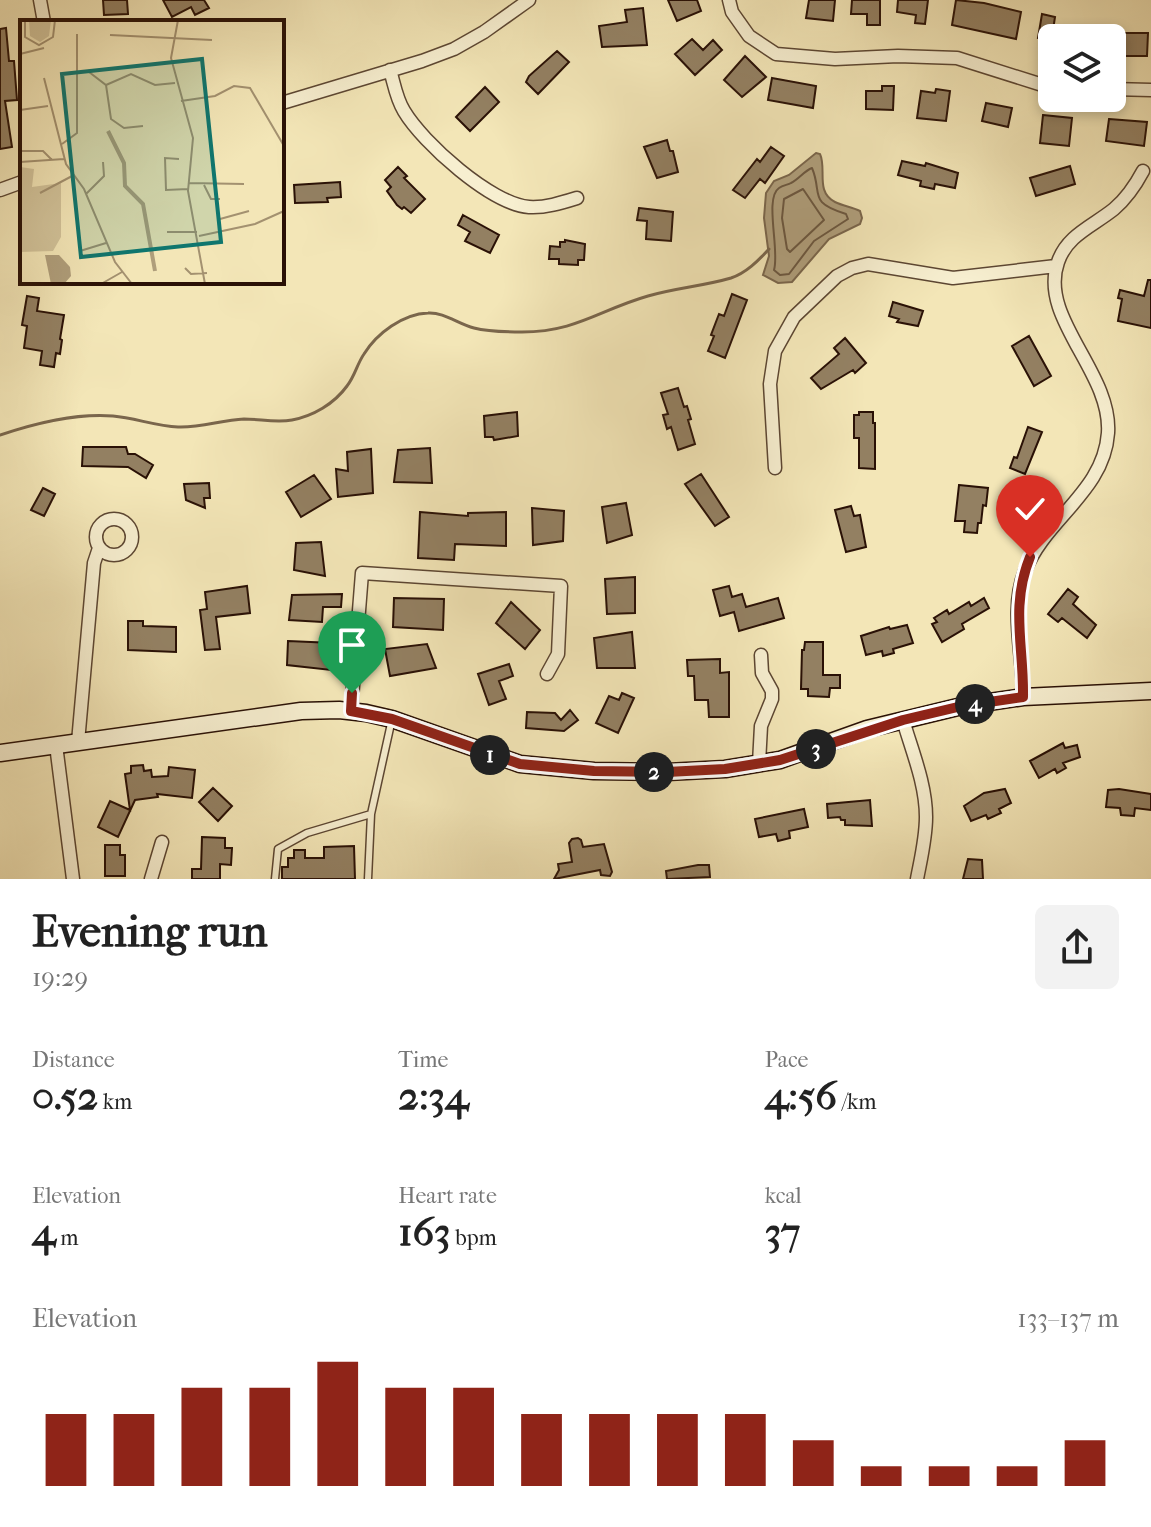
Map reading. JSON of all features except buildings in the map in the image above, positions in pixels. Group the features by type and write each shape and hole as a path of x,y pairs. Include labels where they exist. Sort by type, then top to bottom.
{"main road":[{"path":"0,753 301,711 351,711 392,719 497,758 548,768 667,772 725,769 811,751 867,729 962,706 1023,697 1151,691"}],"street":[{"path":"40,0 44,20"},
{"path":"284,102 454,49 484,32 514,5 529,0"},
{"path":"729,0 732,12 749,36 776,54 835,59 898,56 957,58 1038,84"},
{"path":"390,70 398,100 412,123 432,145 489,193 509,203 529,207 577,198"},
{"path":"1126,89 1151,90"},
{"path":"1023,697 1017,611 1023,574 1041,540 1094,478 1104,458 1108,434 1102,391 1057,301 1054,283 1056,266 1070,240 1116,207 1133,190 1143,171"},
{"path":"0,190 20,183"},
{"path":"775,468 770,384 775,351 794,317 837,276 868,264 953,278 1056,266"},
{"path":"78,742 94,563 99,548"},
{"path":"351,711 362,573 561,586 558,654 547,674"},
{"path":"759,763 761,726 772,699 772,691 762,673 761,655"},
{"path":"903,720 922,787 926,815 925,843 917,879"},
{"path":"56,745 73,879"},
{"path":"151,879 162,842"}],"lane":[{"path":"368,879 371,814 392,719"},
{"path":"275,879 278,849 307,833 371,814"}],"water":[{"path":"816,153 822,160 823,186 829,198 860,211 862,218 860,224 829,239 792,282 778,283 763,275 769,256 764,218 766,193 774,181 789,175"}],"waterway":[{"path":"0,435 42,423 84,416 113,416 178,427 244,419 292,420 315,412 336,398 350,382 369,346 392,326 409,317 434,313 474,328 498,332 558,328 648,296 731,278 747,270 769,249"}],"route":[{"path":"352,693 351,711 392,719 520,764 594,771 667,772 725,769 780,760 867,729 962,706 1023,697 1017,611 1023,574 1030,557"}]}
